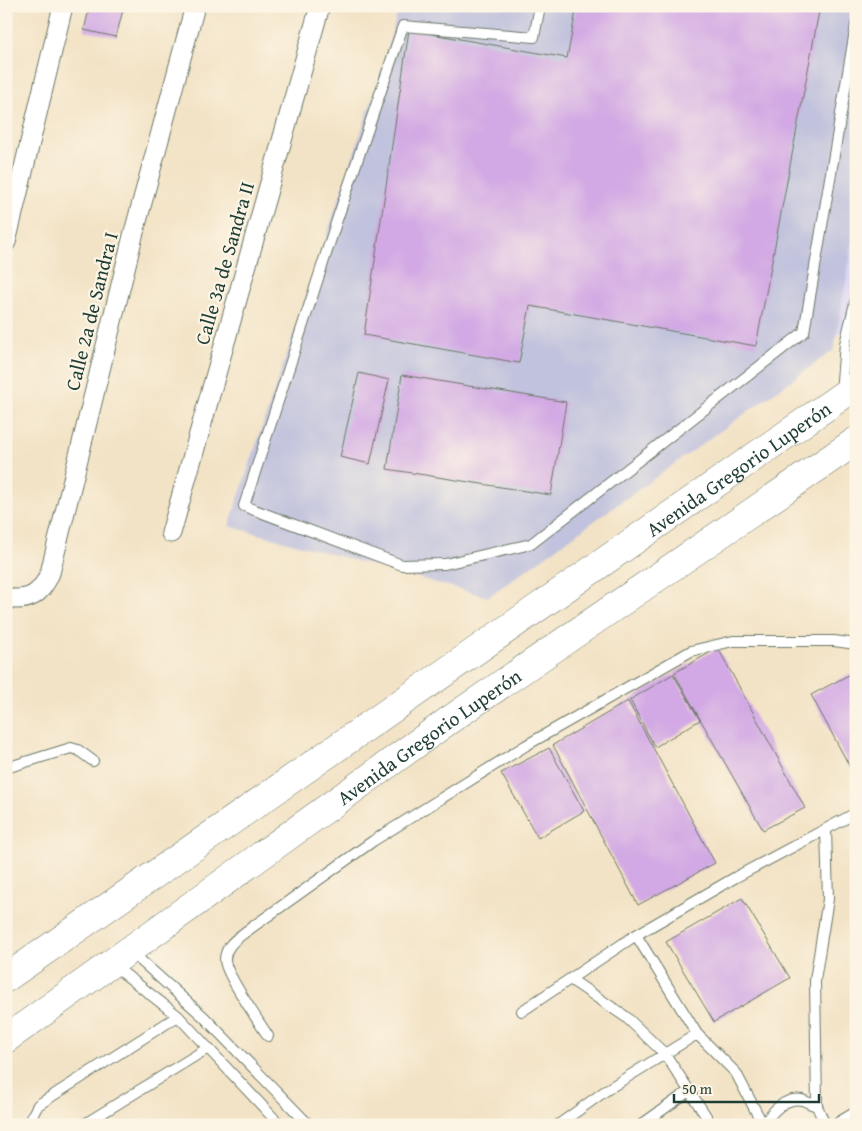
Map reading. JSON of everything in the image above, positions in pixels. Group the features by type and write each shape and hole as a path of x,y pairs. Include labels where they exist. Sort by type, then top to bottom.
{"main road":[{"name":"Avenida Gregorio Luperón","path":"6,978 848,391"},
{"name":"Avenida Gregorio Luperón","path":"6,1039 448,722 856,442"}],"street":[{"path":"6,242 63,6"},
{"name":"Calle 2a de Sandra I","path":"6,598 16,600 32,596 44,587 50,573 133,236 195,6"},
{"name":"Calle 3a de Sandra II","path":"172,533 320,6"}],"lane":[{"path":"540,6 534,37 403,26 338,217 244,506 402,565 445,564 531,544 804,332 856,25"},
{"path":"848,391 846,344 856,299"},
{"path":"268,1036 234,981 225,961 229,946 244,933 373,841 526,746 691,651 733,641 834,641 856,644"},
{"path":"6,768 71,748 78,750 93,761"},
{"path":"522,1011 636,935 736,877 856,812"},
{"path":"825,1125 816,1106 815,980 828,899 826,829"},
{"path":"636,935 697,1034 736,1073 763,1125"},
{"path":"120,957 280,1125"},
{"path":"120,957 204,1017 309,1125"},
{"path":"570,980 626,1017 665,1054 706,1116 706,1125"},
{"path":"35,1125 31,1118 38,1105 178,1016"},
{"path":"558,1125 608,1089 697,1034"},
{"path":"83,1125 208,1048"},
{"path":"641,1125 689,1091"},
{"path":"763,1125 770,1113 788,1101 802,1100 816,1106"},
{"path":"834,1125 856,1112"}],"shaded area":[{"path":"399,6 856,6 856,224 834,350 488,597 229,526 382,70"},
{"path":"856,224 856,322 836,336"}],"building":[{"path":"90,6 124,6 116,37 84,30"},
{"path":"577,6 820,6 756,346 530,306 519,363 364,335 409,30 567,58"},
{"path":"359,373 389,380 370,464 340,457"},
{"path":"402,375 566,402 551,495 387,469"},
{"path":"718,648 805,808 763,830 674,673"},
{"path":"856,671 856,778 811,695"},
{"path":"673,674 700,720 655,747 630,700"},
{"path":"628,701 715,863 638,905 553,745"},
{"path":"549,748 584,811 538,838 501,773"},
{"path":"742,898 790,978 714,1022 666,942"}]}
